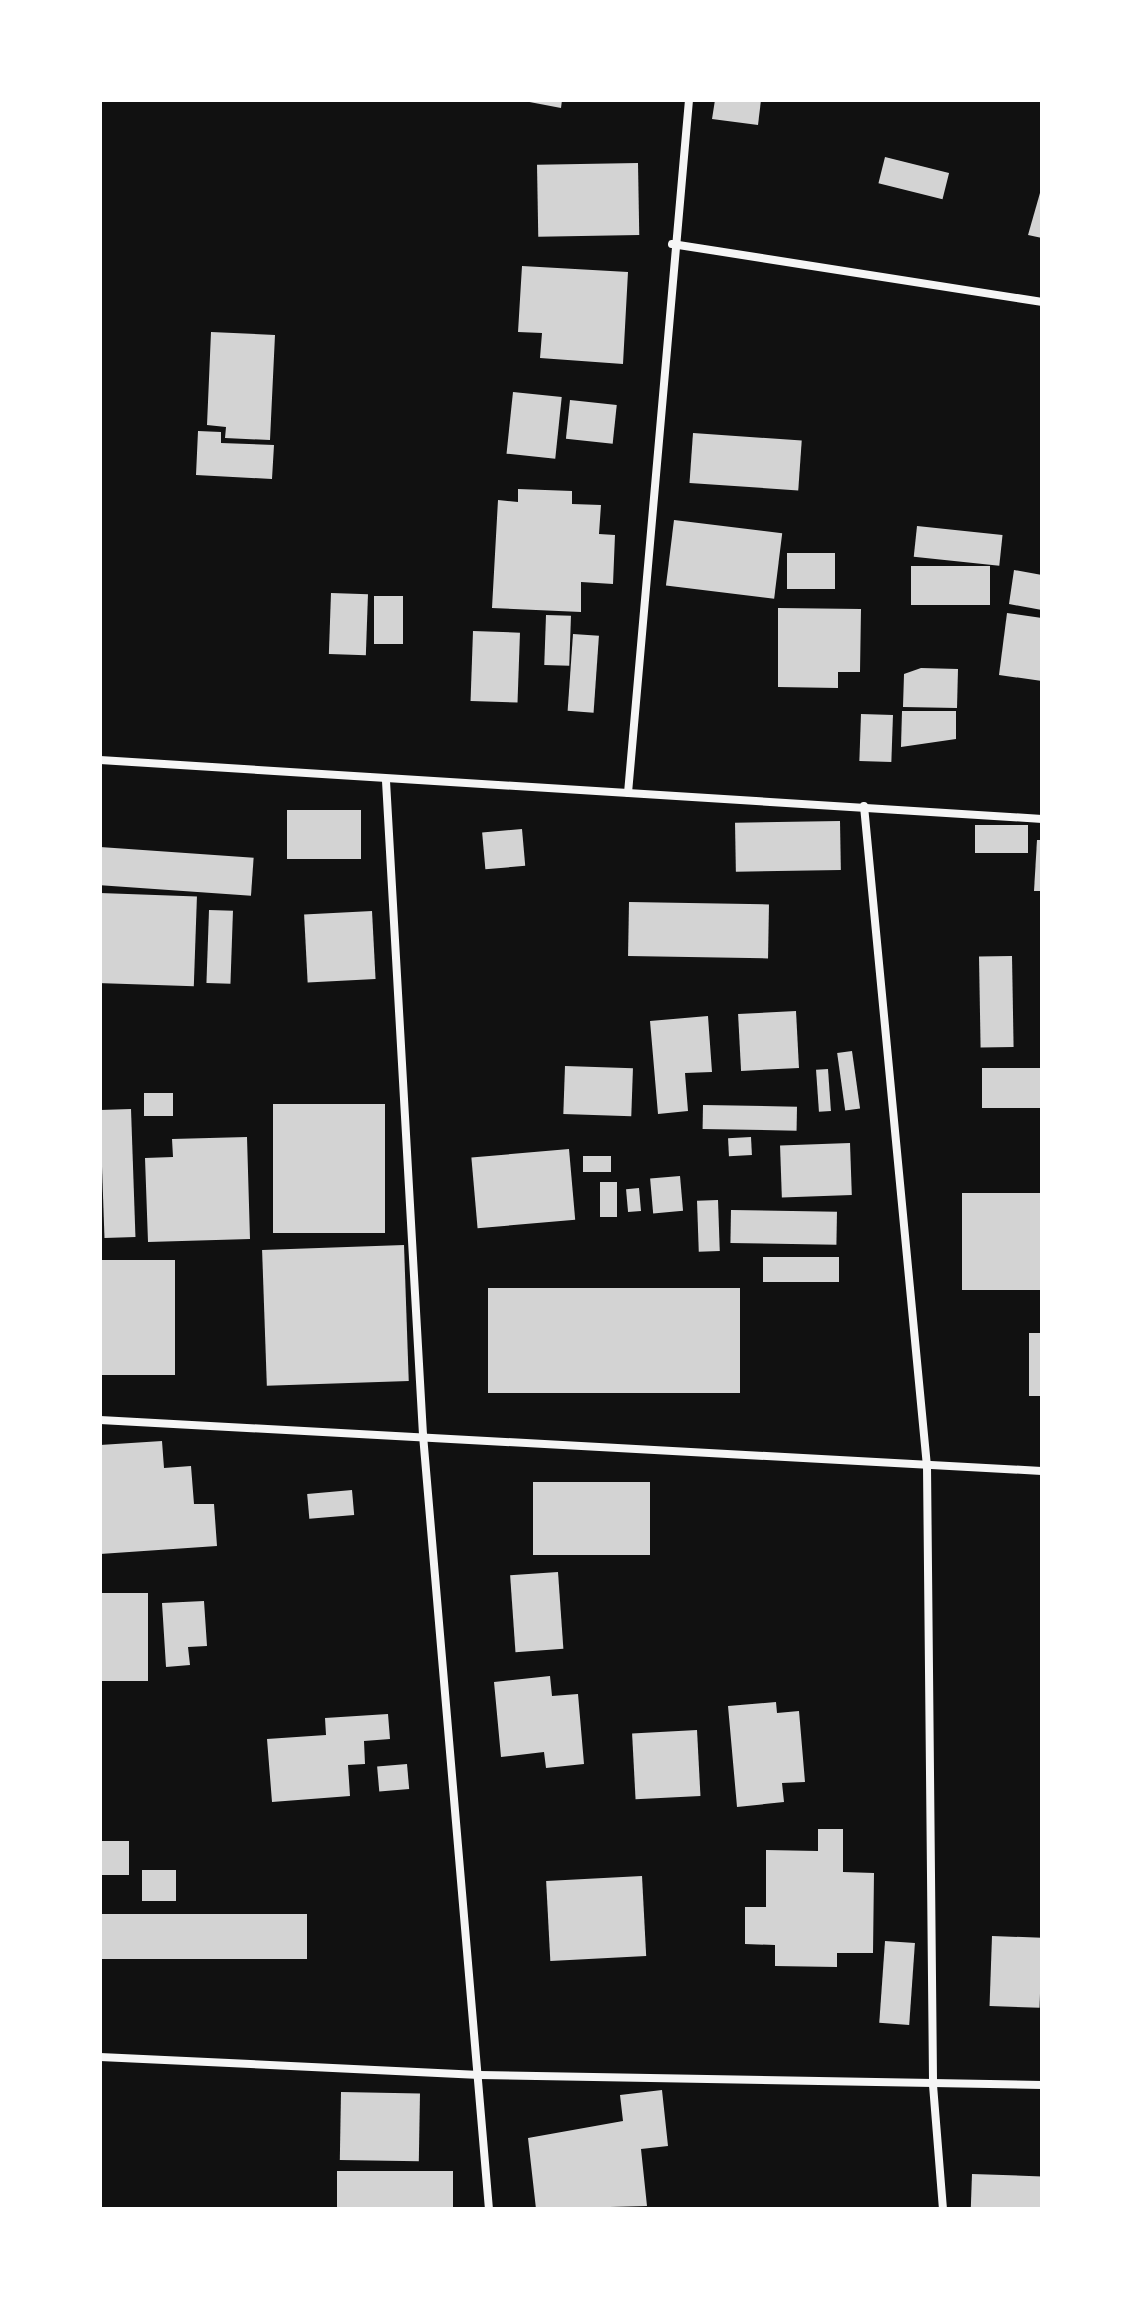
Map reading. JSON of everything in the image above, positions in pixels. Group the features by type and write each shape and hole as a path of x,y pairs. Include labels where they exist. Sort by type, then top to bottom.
{"street":[{"path":"628,793 672,244 689,100"},
{"path":"672,244 1042,302"},
{"path":"100,760 386,781 864,806 1042,819"},
{"path":"386,781 423,1435 480,2075 489,2209"},
{"path":"864,806 927,1466 933,2085 943,2209"},
{"path":"100,1420 423,1435 1042,1471"},
{"path":"100,2057 480,2075 1042,2085"}],"building":[{"path":"519,100 562,100 561,108"},
{"path":"715,100 761,100 758,125 712,119"},
{"path":"885,157 949,173 943,199 878,183"},
{"path":"638,163 639,235 538,237 537,165"},
{"path":"1042,186 1042,238 1028,235"},
{"path":"522,266 628,272 623,364 540,358 542,333 518,332"},
{"path":"211,332 275,335 270,440 225,438 226,427 207,425"},
{"path":"513,392 562,397 555,459 507,454"},
{"path":"570,400 617,405 613,444 566,439"},
{"path":"198,431 221,432 221,443 274,445 272,479 196,475"},
{"path":"693,433 802,441 798,490 690,483"},
{"path":"518,489 572,491 572,504 601,505 599,534 615,535 613,584 581,582 581,612 492,608 498,500 518,502"},
{"path":"674,520 782,533 774,599 666,586"},
{"path":"917,526 1003,535 999,566 914,557"},
{"path":"787,553 835,553 835,589 787,589"},
{"path":"911,566 990,566 990,605 911,605"},
{"path":"1014,570 1042,575 1042,610 1009,604"},
{"path":"331,593 368,594 366,655 329,654"},
{"path":"374,596 403,596 403,644 374,644"},
{"path":"778,608 861,609 860,672 838,672 838,688 778,687"},
{"path":"1007,613 1042,618 1042,681 999,675"},
{"path":"546,615 571,616 569,666 544,665"},
{"path":"473,631 520,633 518,703 471,701"},
{"path":"573,634 599,636 594,713 568,711"},
{"path":"921,668 958,669 957,708 903,707 904,674"},
{"path":"902,711 956,711 956,739 901,747"},
{"path":"861,714 893,715 891,762 859,761"},
{"path":"287,810 361,810 361,859 287,859"},
{"path":"840,821 841,870 736,872 735,823"},
{"path":"975,825 1028,825 1028,853 975,853"},
{"path":"522,829 525,866 485,869 482,832"},
{"path":"1037,840 1042,840 1042,891 1034,891"},
{"path":"100,847 254,858 251,896 100,885"},
{"path":"100,893 197,896 194,986 100,983"},
{"path":"629,902 769,904 768,958 628,956"},
{"path":"209,910 233,911 230,984 206,983"},
{"path":"372,911 376,979 308,982 304,915"},
{"path":"1012,956 1014,1047 981,1048 979,957"},
{"path":"796,1011 799,1068 741,1071 738,1014"},
{"path":"708,1016 712,1072 685,1073 688,1111 658,1114 650,1021"},
{"path":"852,1051 860,1108 845,1111 837,1053"},
{"path":"565,1066 633,1068 631,1116 563,1114"},
{"path":"982,1068 1042,1068 1042,1108 982,1108"},
{"path":"828,1069 831,1111 819,1112 816,1070"},
{"path":"144,1093 173,1093 173,1116 144,1116"},
{"path":"273,1104 385,1104 385,1233 273,1233"},
{"path":"703,1105 797,1107 797,1131 703,1129"},
{"path":"131,1109 135,1237 104,1238 100,1110"},
{"path":"247,1137 250,1239 148,1242 145,1158 173,1157 172,1139"},
{"path":"751,1137 752,1155 729,1156 728,1138"},
{"path":"850,1143 852,1195 782,1197 780,1145"},
{"path":"569,1149 575,1220 478,1228 471,1158"},
{"path":"583,1156 611,1156 611,1172 583,1172"},
{"path":"680,1176 683,1211 653,1213 650,1179"},
{"path":"600,1182 617,1182 617,1217 600,1217"},
{"path":"639,1188 641,1211 628,1212 626,1189"},
{"path":"962,1193 1042,1193 1042,1290 962,1290"},
{"path":"718,1200 720,1251 699,1252 697,1201"},
{"path":"731,1210 837,1212 836,1245 730,1243"},
{"path":"404,1245 409,1381 267,1386 262,1250"},
{"path":"763,1257 839,1257 839,1282 763,1282"},
{"path":"100,1260 175,1260 175,1375 100,1375"},
{"path":"488,1288 740,1288 740,1393 488,1393"},
{"path":"1029,1333 1042,1333 1042,1396 1029,1396"},
{"path":"162,1441 164,1468 191,1466 194,1504 214,1504 217,1546 100,1554 100,1445"},
{"path":"533,1482 650,1482 650,1555 533,1555"},
{"path":"352,1490 354,1515 309,1519 307,1494"},
{"path":"558,1572 563,1649 515,1652 510,1575"},
{"path":"100,1593 148,1593 148,1681 100,1681"},
{"path":"204,1601 207,1646 188,1647 190,1665 166,1667 162,1603"},
{"path":"550,1676 552,1696 578,1694 584,1764 546,1768 544,1752 501,1757 494,1682"},
{"path":"776,1702 777,1713 799,1711 805,1782 782,1783 784,1802 737,1807 728,1706"},
{"path":"388,1714 390,1739 364,1741 365,1764 348,1765 350,1796 272,1802 267,1739 326,1735 325,1718"},
{"path":"697,1730 700,1796 636,1799 632,1733"},
{"path":"407,1764 409,1789 379,1792 377,1767"},
{"path":"818,1829 843,1829 843,1872 874,1873 873,1953 837,1953 837,1967 775,1966 775,1945 745,1944 745,1907 766,1907 766,1850 818,1851"},
{"path":"100,1841 129,1841 129,1875 100,1875"},
{"path":"142,1870 176,1870 176,1901 142,1901"},
{"path":"642,1876 646,1956 550,1961 546,1881"},
{"path":"100,1914 307,1914 307,1959 100,1959"},
{"path":"992,1936 1042,1938 1040,2008 990,2006"},
{"path":"885,1941 915,1943 909,2025 879,2023"},
{"path":"662,2090 668,2146 641,2149 647,2206 536,2209 528,2138 623,2121 620,2095"},
{"path":"341,2092 420,2093 419,2161 340,2160"},
{"path":"337,2171 453,2171 453,2209 337,2209"},
{"path":"972,2174 1042,2176 1041,2209 971,2209"}]}
